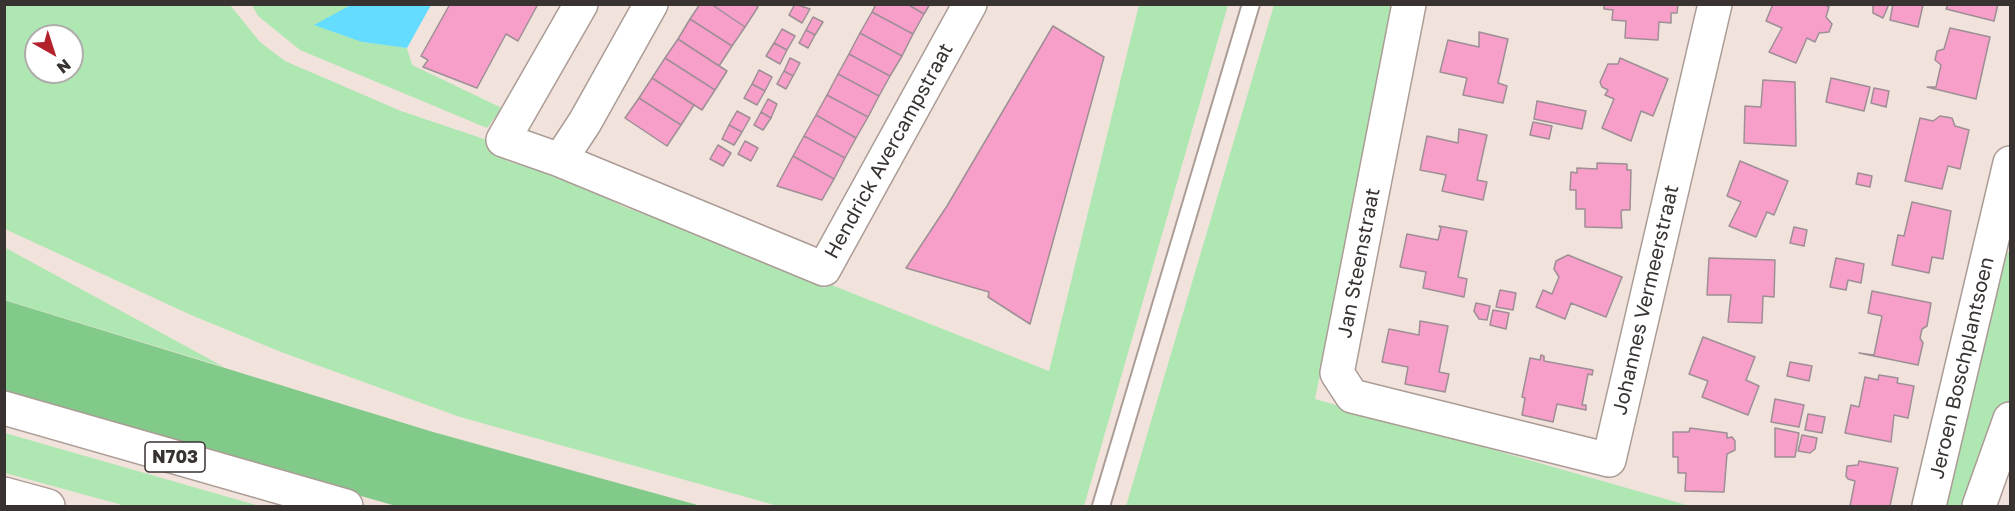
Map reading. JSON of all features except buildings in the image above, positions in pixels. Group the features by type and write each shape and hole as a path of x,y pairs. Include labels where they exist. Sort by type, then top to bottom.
{"main road":[{"path":"581,4 503,140 560,160 585,122 651,4"},
{"name":"Hendrick Avercampstraat","path":"560,160 824,269 970,4"},
{"name":"Jan Steenstraat","path":"1409,4 1337,373 1352,396 1472,428"},
{"name":"Johannes Vermeerstraat","path":"1472,428 1609,460 1715,4"},
{"name":"Jeroen Boschplantsoen","path":"1929,507 2002,231 2010,163"},
{"name":"N703","path":"4,408 346,507"},
{"path":"1979,507 2010,419"},
{"path":"4,494 48,507"}],"lane":[{"path":"1101,507 1251,4"}],"green space":[{"path":"5,5 230,5 260,42 285,61 401,111 490,141 507,161 572,181 622,206 663,221 766,253 824,288 829,284 1049,371 1139,5 1228,5 1084,506 778,506 460,417 281,352 191,315 5,229"},
{"path":"252,5 351,5 348,7 362,42 407,48 412,65 502,108 487,128 300,50 258,16"},
{"path":"1274,5 1396,5 1315,399 1690,506 1126,506"},
{"path":"4,247 224,367 5,300"},
{"path":"2010,251 2010,398 1972,506 1940,506 1995,261"},
{"path":"4,300 433,432 701,506 396,506 5,394"},
{"path":"5,433 260,506 126,506 5,473"}],"water":[{"path":"351,5 431,5 407,48 362,42 314,25"}]}
